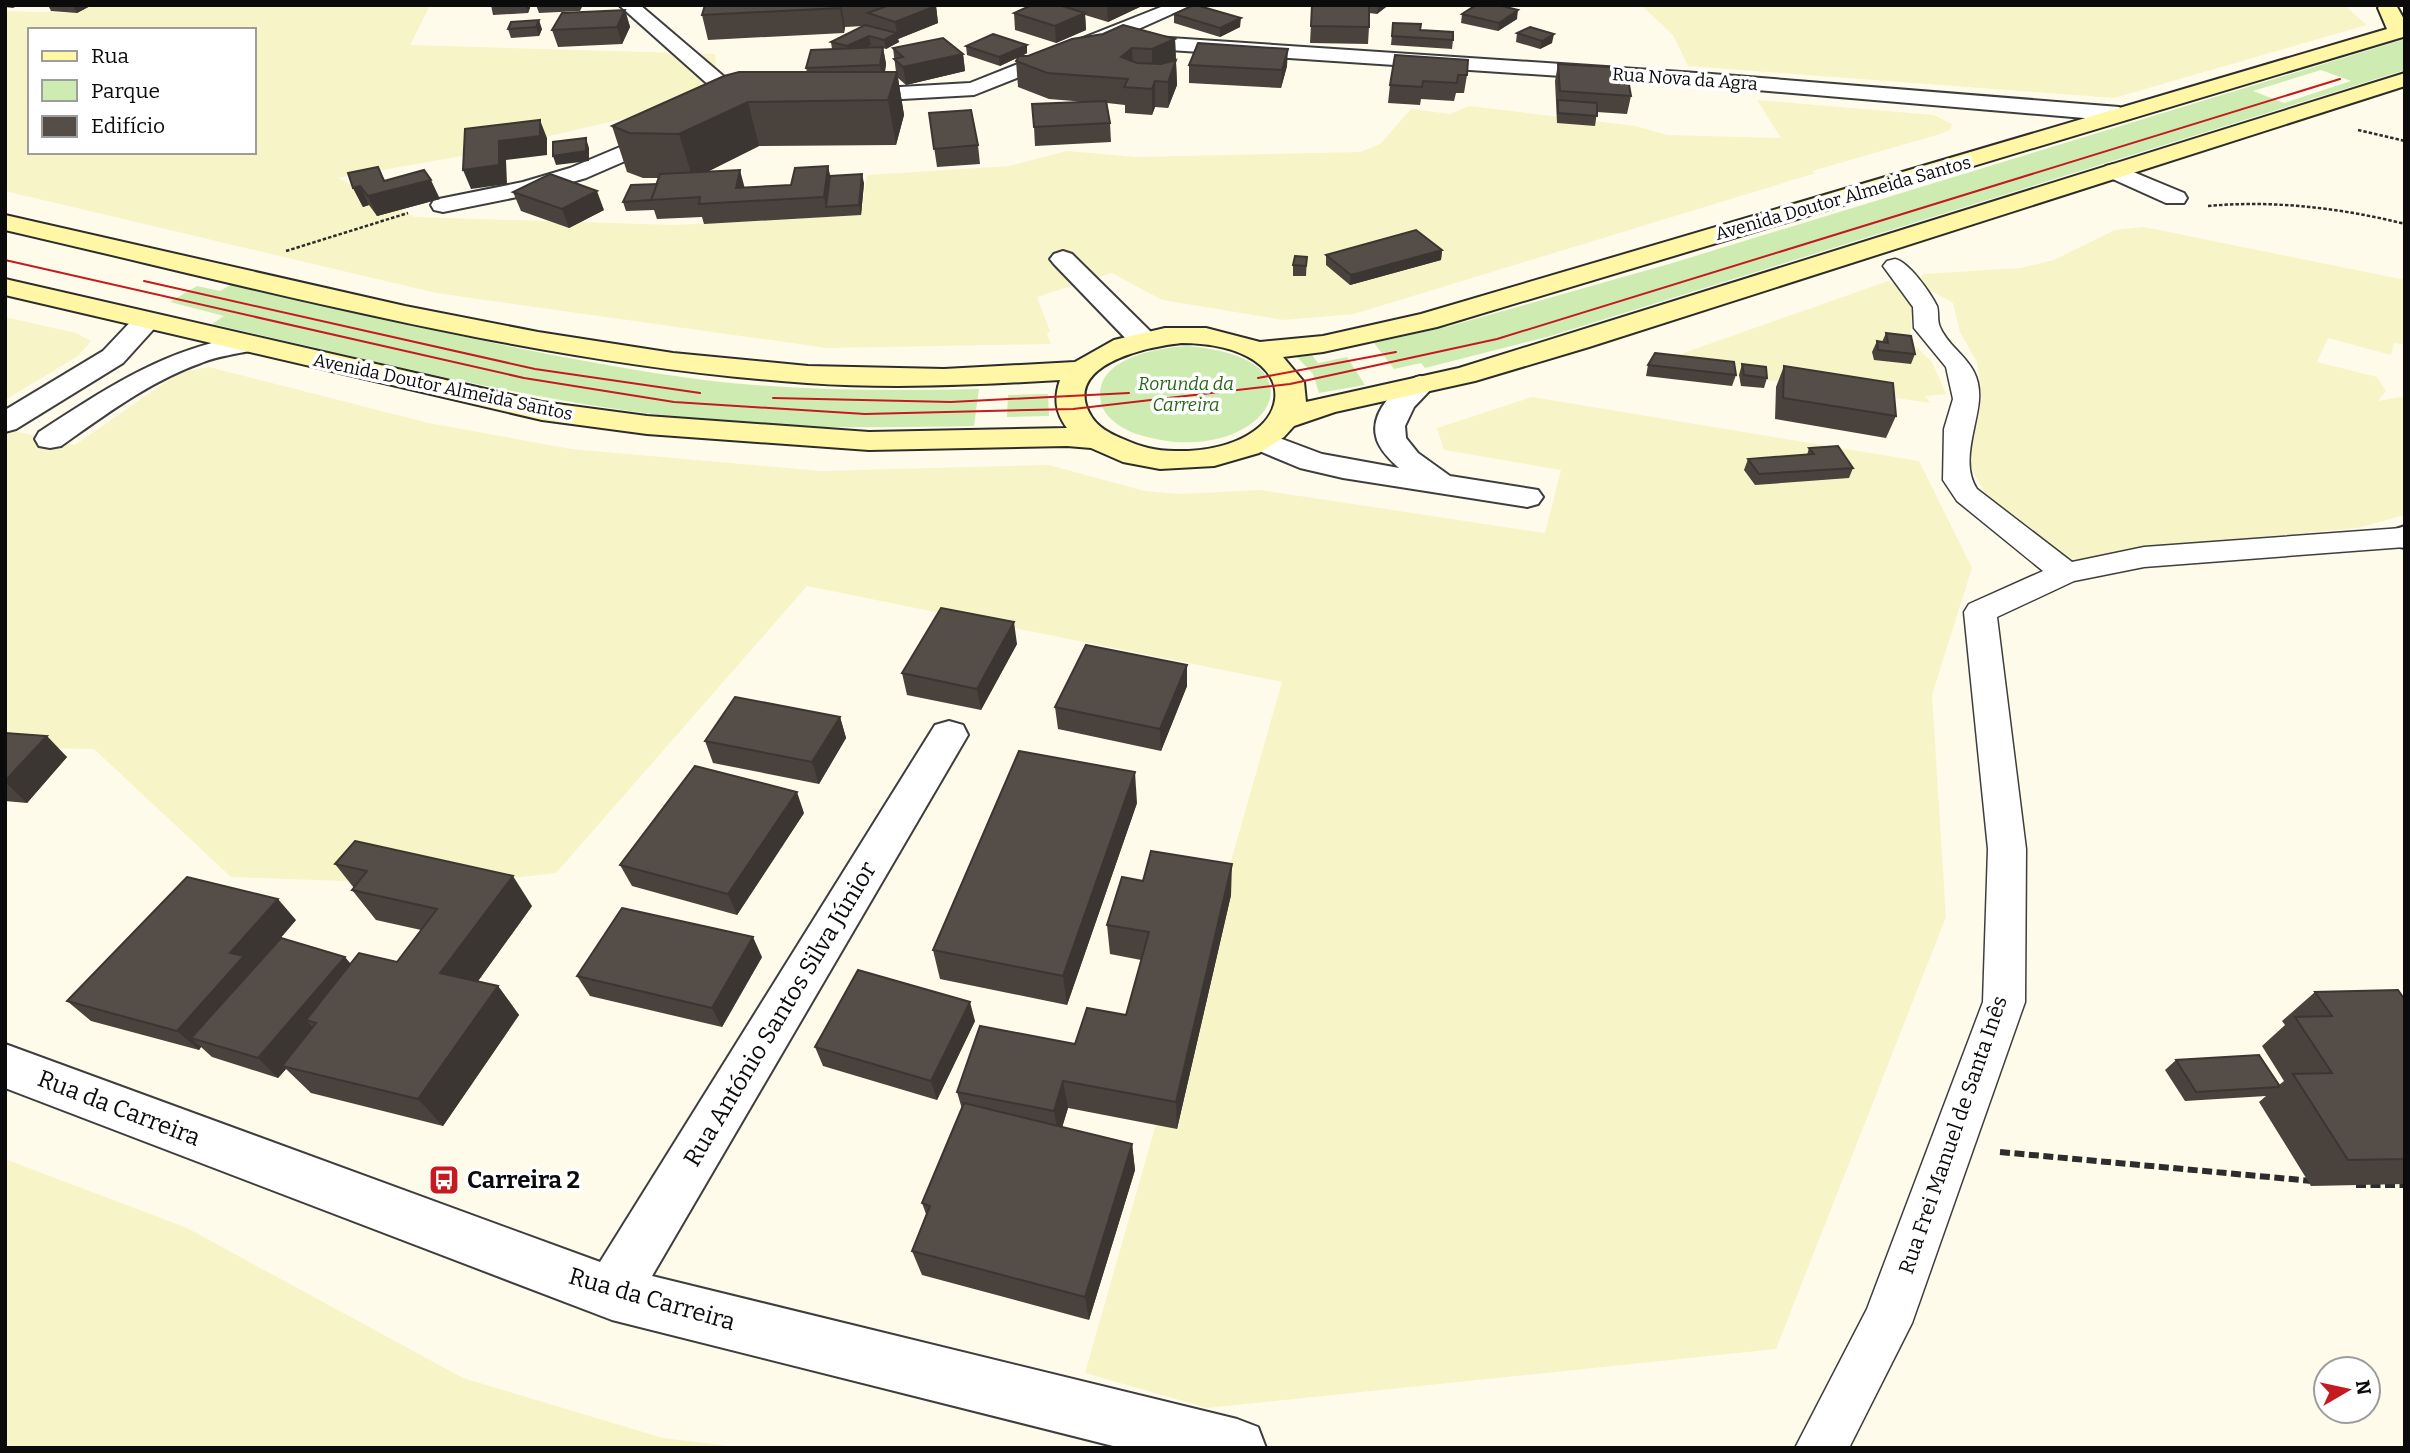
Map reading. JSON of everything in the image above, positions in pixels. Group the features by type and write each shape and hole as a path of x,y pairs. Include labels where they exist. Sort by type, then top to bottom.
{"main road":[{"name":"Avenida Doutor Almeida Santos","path":"1259,351 1323,344 1427,321 2396,33 2398,26 2392,10"},
{"path":"1081,370 1070,398 1075,418 1098,440 1135,455 1180,461 1225,456 1263,440 1287,419 1327,405 1465,375 1579,341 2405,79"},
{"path":"5,222 454,324 576,348 701,367 889,379 1027,376 1081,370 1107,351 1142,339 1196,336 1224,339 1259,351 1283,371 1293,394 1287,419"},
{"name":"Avenida Doutor Almeida Santos","path":"5,287 542,411 647,425 869,441 1067,437 1098,440"}],"street":[{"path":"628,5 728,105 776,97"},
{"path":"828,96 919,94 974,89 1183,5"},
{"name":"Rua Nova da Agra","path":"1098,39 1698,79 2119,114"},
{"name":"Rua Nova da Agra","path":"1937,100 1987,109 2005,117 2022,129 2031,142"},
{"path":"443,205 527,188 578,173 695,122"},
{"path":"2114,171 2175,198"},
{"path":"1063,259 1142,339"},
{"path":"1895,266 1925,307 1927,328 1959,366 1966,398 1958,429 1957,480 1967,495 2066,573"},
{"path":"5,423 113,357 147,320"},
{"path":"50,439 159,368 211,348 244,344"},
{"path":"1420,385 1398,403 1392,415 1390,435 1398,452 1411,465 1443,484"},
{"path":"1263,440 1311,461 1343,469 1527,497"},
{"name":"Rua Frei Manuel de Santa Inês","path":"1821,1448 1887,1322 2004,1002 2007,849 1980,612 2066,573 2144,557 2404,537"},
{"name":"Rua António Santos Silva Júnior","path":"611,1293 949,735"},
{"name":"Rua da Carreira","path":"5,1066 611,1293 1216,1445"}],"path":[{"path":"275,255 396,216 443,205"},
{"path":"2205,207 2325,211 2379,216 2405,225"},
{"path":"1950,1148 2325,1182"},
{"path":"2353,1185 2405,1185"}],"shaded area":[{"path":"85,5 430,5 410,45 715,54 717,77 688,104 467,155 338,178 415,217 674,225 861,215 867,175 1009,166 1067,151 1136,157 1360,152 1380,144 1411,109 1450,114 1469,106 1635,126 1668,135 1781,138 1757,100 1934,115 1952,124 1950,130 1940,134 1812,171 1816,173 1354,314 1284,320 1162,300 1112,273 1037,297 1050,331 1047,334 1051,344 827,348 436,293 5,191 5,11 69,13"},
{"path":"1641,5 2344,5 2367,25 2114,98 1688,66 1673,35"},
{"path":"2144,227 2405,280 2405,345 2394,343 2391,355 2328,338 2317,362 2377,377 2386,391 2378,401 2405,396 2405,515 2358,528 2135,549 2072,562 2055,555 2012,521 1984,491 1970,466 1971,416 1982,399 1977,362 1960,332 1953,303 1930,290 1921,278 1923,274 2021,268 2054,260 2115,230"},
{"path":"1888,281 1898,285 1913,304 1910,341 1932,362 1946,394 1925,396 1931,403 1652,364"},
{"path":"5,317 76,333 91,341 78,356 5,400"},
{"path":"209,367 429,423 571,449 821,471 1049,465 1145,491 1179,494 1260,490 1545,533 1561,470 1444,450 1437,428 1532,397 1919,461 1972,568 1932,695 1946,917 1776,1349 1207,1408 1085,1373 1282,682 807,586 556,873 452,885 231,877 94,749 5,747 5,429 75,445 180,372"},
{"path":"5,1159 187,1228 463,1378 663,1438 745,1448 5,1448"}],"green space":[{"path":"2405,39 2405,70 1547,337 1425,368 1421,363 1394,369 1374,343 1450,326 1669,264","holes":["2321,70 2351,81 2284,103 2253,91"]},
{"path":"232,284 525,350 704,380 841,389 979,389 974,426 783,425 706,420 610,408 439,376 212,324 224,316 170,302 197,286 220,291"},
{"name":"Rorunda da Carreira","path":"1187,346 1234,355 1261,370 1271,389 1266,409 1248,426 1219,438 1182,442 1140,435 1116,424 1101,403 1101,388 1106,375 1129,358 1160,349"},
{"path":"1312,355 1318,363 1347,357 1365,385 1319,393 1313,374 1297,357"},
{"path":"1048,394 1049,416 1007,417 1008,395"}],"building":[{"path":"705,5 840,5 840,8 702,15"},
{"path":"889,5 936,6 895,22 868,13"},
{"path":"1032,5 1059,5 1085,13 1055,26 1014,13"},
{"path":"1194,5 1241,18 1220,28 1174,14"},
{"path":"1312,5 1369,5 1369,27 1311,26"},
{"path":"1476,5 1498,5 1518,10 1499,23 1462,14"},
{"path":"625,10 617,27 552,30 562,13"},
{"path":"539,20 536,27 508,29 511,22"},
{"path":"1393,23 1421,24 1420,30 1453,32 1453,40 1392,36"},
{"path":"865,25 897,33 884,40 869,36 847,46 831,42"},
{"path":"1123,25 1175,39 1152,49 1132,48 1121,57 1137,63 1161,64 1176,60 1168,82 1155,81 1152,89 1124,87 1128,79 1047,73 1016,61 1019,56 1028,56 1072,39 1103,34"},
{"path":"1530,27 1554,34 1542,41 1517,33"},
{"path":"993,34 1027,45 999,57 966,46"},
{"path":"943,38 963,54 903,67 894,59 903,57 893,48"},
{"path":"1198,43 1288,49 1282,70 1189,65"},
{"path":"883,47 880,65 806,68 811,50"},
{"path":"1395,55 1468,60 1467,75 1458,75 1457,83 1423,81 1422,87 1390,85"},
{"path":"1558,64 1626,68 1631,96 1560,91"},
{"path":"739,72 897,72 888,100 748,102 679,134 629,133 612,126 724,76"},
{"path":"1558,100 1597,103 1597,116 1558,113"},
{"path":"1106,101 1110,123 1034,127 1032,104"},
{"path":"971,110 978,145 934,149 929,113"},
{"path":"540,120 540,136 499,141 499,165 463,170 465,129"},
{"path":"586,138 586,151 553,156 553,142"},
{"path":"828,166 824,197 699,204 700,197 651,200 660,174 740,170 736,188 791,185 795,168"},
{"path":"378,167 384,181 424,170 431,180 368,196 360,186 353,188 348,173"},
{"path":"550,174 597,191 562,209 513,192"},
{"path":"862,174 859,205 826,207 830,176"},
{"path":"657,184 651,200 623,202 631,185"},
{"path":"1416,230 1442,250 1351,275 1326,255"},
{"path":"1295,256 1307,257 1306,266 1293,265"},
{"path":"1886,333 1911,336 1915,354 1878,350 1877,341 1888,343"},
{"path":"1655,353 1734,362 1736,375 1648,365"},
{"path":"1742,364 1766,367 1767,378 1744,375"},
{"path":"1784,366 1893,383 1896,416 1783,398"},
{"path":"1838,446 1853,468 1759,474 1748,459 1814,454 1809,448"},
{"path":"941,608 1014,622 977,689 902,673"},
{"path":"1086,645 1187,665 1160,729 1055,707"},
{"path":"735,697 840,717 812,762 705,741"},
{"path":"5,733 47,736 5,781"},
{"path":"1019,751 1135,772 1063,976 933,950"},
{"path":"695,766 797,792 728,894 620,865"},
{"path":"355,841 513,876 440,973 498,986 418,1099 282,1066 316,1023 306,1020 359,953 397,962 437,909 352,890 367,871 335,864"},
{"path":"1151,851 1232,864 1176,1102 1063,1081 1054,1111 957,1092 980,1026 1075,1044 1087,1008 1126,1015 1149,932 1107,925 1122,877 1143,881"},
{"path":"187,877 278,899 230,953 244,956 177,1031 67,1001"},
{"path":"622,908 753,937 712,1008 577,976"},
{"path":"281,938 345,957 258,1058 191,1038"},
{"path":"858,970 970,1002 931,1081 815,1047"},
{"path":"2398,990 2405,1000 2405,1159 2348,1160 2293,1074 2332,1073 2295,1017 2332,1016 2315,992"},
{"path":"2259,1055 2278,1087 2196,1092 2176,1060"},
{"path":"964,1103 1132,1144 1085,1297 912,1251 930,1206 922,1203"}],"tram line":[{"path":"5,260 524,378 674,402 865,414 1073,409 1290,384 1497,339 2340,79"},
{"path":"144,281 535,369 700,393"},
{"path":"1258,378 1396,352"},
{"path":"773,398 951,402 1129,393"}],"place":[{"name":"Carreira 2","path":"444,1180"}]}
